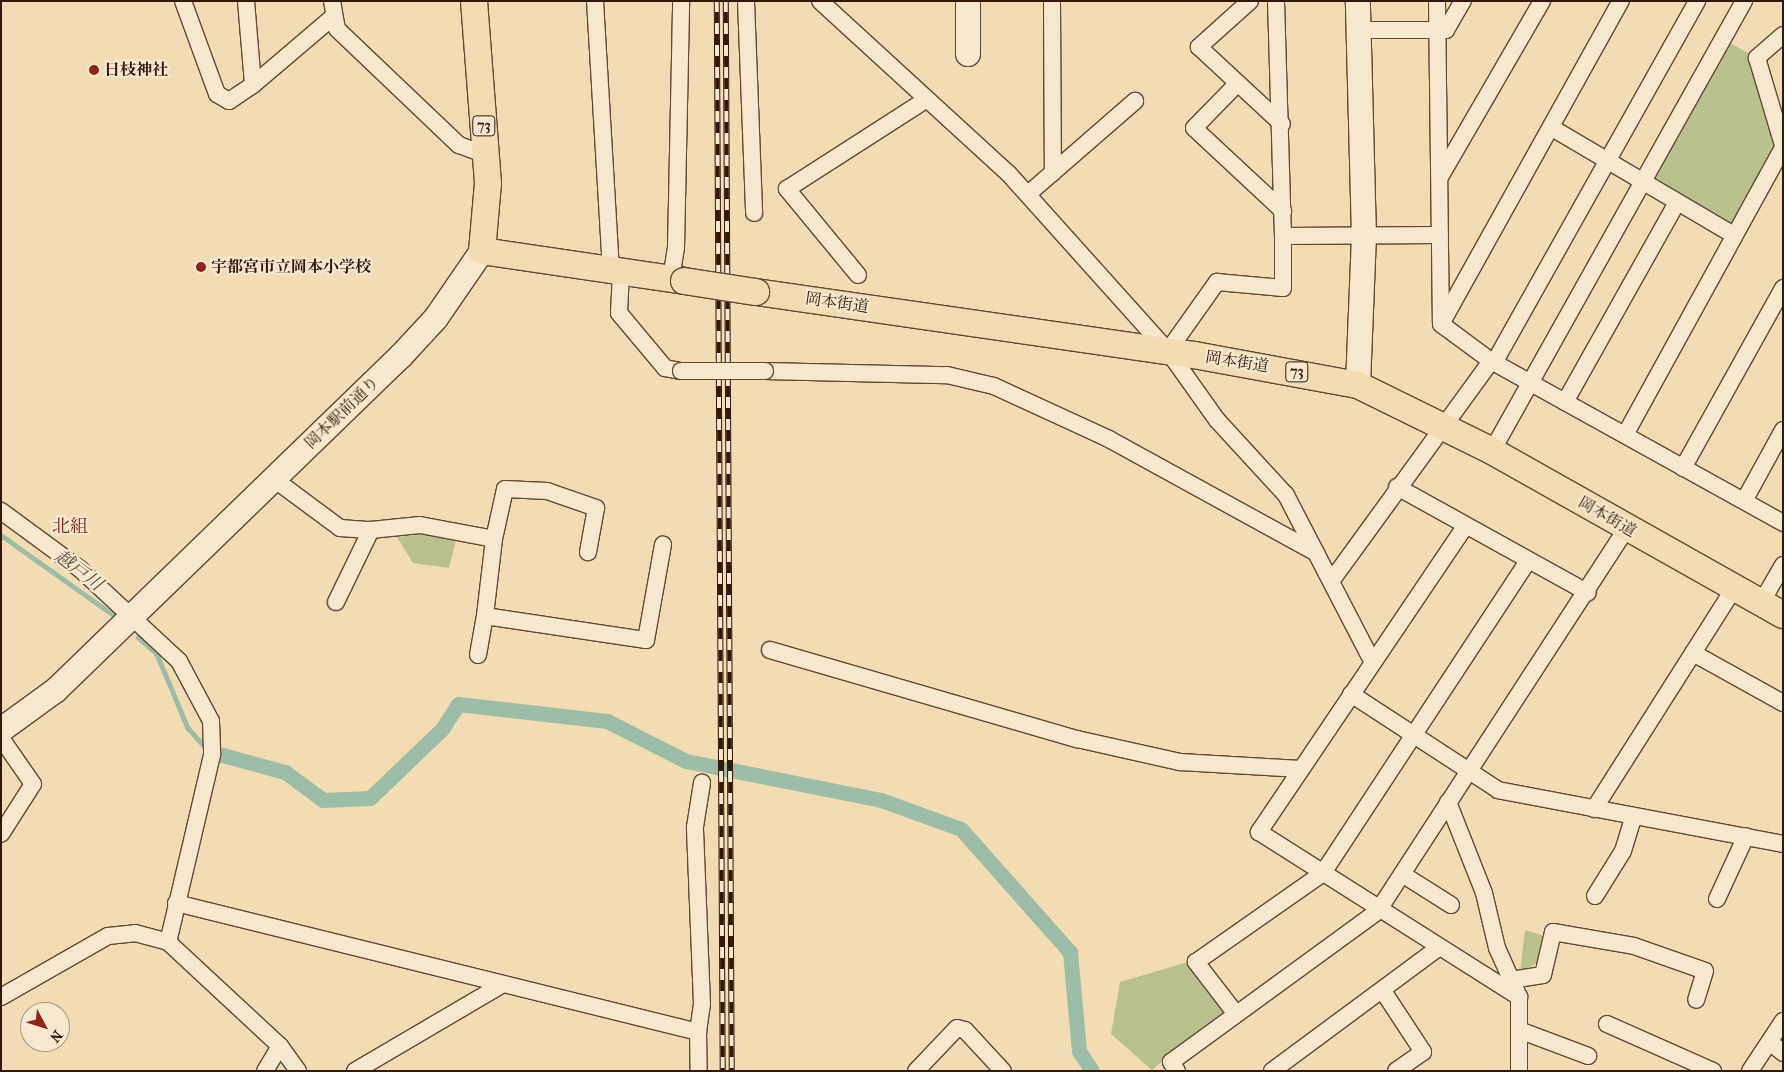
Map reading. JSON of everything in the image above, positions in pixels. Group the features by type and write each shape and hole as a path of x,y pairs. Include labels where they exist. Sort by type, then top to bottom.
{"main road":[{"name":"岡本駅前通り","path":"474,1 489,213 482,251"},
{"name":"73","path":"482,251 678,280"},
{"name":"岡本街道","path":"678,280 1168,351 1358,385 1442,424 1492,451 1772,609"}],"street":[{"path":"183,1 217,94 229,101 253,85 333,9"},
{"path":"246,1 253,85"},
{"path":"595,1 619,313 665,368 681,371 947,375 994,386 1109,439 1316,553"},
{"path":"678,280 676,248 681,1"},
{"path":"746,1 754,213"},
{"path":"820,1 1028,194 1168,351 1217,420 1286,495 1332,580 1372,661"},
{"path":"968,1 968,54"},
{"path":"1052,1 1053,173"},
{"path":"1250,1 1199,48 1236,85 1282,124"},
{"path":"1168,351 1217,282 1283,288 1282,124 1276,1"},
{"path":"1358,1 1364,237 1358,385"},
{"path":"1437,1 1441,324"},
{"path":"1358,30 1437,32 1446,30 1463,1"},
{"path":"1440,178 1542,1"},
{"path":"1441,324 1622,1"},
{"path":"1332,580 1442,424 1493,362 1697,1"},
{"path":"1492,451 1528,382 1643,184 1744,1"},
{"path":"333,9 337,29 459,145 486,155"},
{"path":"1625,435 1783,147 1757,58 1783,36"},
{"path":"1236,85 1194,128 1283,212"},
{"path":"858,275 787,189 927,99"},
{"path":"1028,194 1136,101"},
{"path":"1552,128 1676,204 1734,235"},
{"path":"1565,402 1676,204"},
{"path":"1283,236 1364,237 1440,235"},
{"name":"岡本駅前通り","path":"1,730 56,690 274,479 436,318 482,251"},
{"path":"1683,468 1783,288"},
{"path":"1441,324 1493,362 1783,523"},
{"path":"1744,502 1783,430"},
{"path":"274,479 340,528 371,530 420,525 494,539"},
{"path":"1397,487 1464,528 1588,593"},
{"path":"478,656 485,616 494,539 505,489 547,491 596,508 588,552"},
{"path":"1,511 80,569 179,661 211,721 212,755 168,942"},
{"path":"1464,528 1372,661 1259,832 1378,911 1519,997"},
{"path":"1177,1071 1171,1062 1378,911 1448,802 1588,593 1627,528"},
{"path":"336,602 371,530"},
{"path":"485,616 646,640 663,544"},
{"path":"1236,1014 1196,962 1323,873 1527,562"},
{"path":"1772,609 1783,565"},
{"path":"1594,809 1734,588"},
{"path":"770,650 1086,741 1180,762 1301,770"},
{"path":"1693,653 1783,703"},
{"path":"1351,694 1498,790 1632,818 1746,836 1783,844"},
{"path":"1,738 33,784 1,834"},
{"path":"699,1071 698,1032 702,1004 695,827 702,783"},
{"path":"1448,802 1484,893 1497,948 1519,997 1519,1071"},
{"path":"1595,896 1623,851 1632,818"},
{"path":"1717,899 1746,836"},
{"path":"1402,874 1451,905"},
{"path":"176,903 698,1032"},
{"path":"1511,980 1543,975 1554,932 1634,946 1704,971 1696,1000"},
{"path":"1,997 108,936 135,933 168,942 280,1046 298,1071"},
{"path":"1272,1071 1383,991 1438,948"},
{"path":"355,1071 503,984"},
{"path":"1383,991 1423,1052 1396,1071"},
{"path":"1750,1071 1783,1021"},
{"path":"1607,1024 1713,1071"},
{"path":"916,1071 957,1028 965,1030 1003,1071"},
{"path":"1519,1030 1588,1056"},
{"path":"1770,1042 1783,1053"},
{"path":"265,1071 280,1046"}],"green space":[{"path":"1719,37 1750,54 1777,143 1731,225 1641,174"},
{"path":"427,534 456,540 449,568 413,563 397,537"},
{"path":"1525,930 1544,936 1537,963 1520,972"},
{"path":"1188,962 1225,1011 1152,1070 1111,1034 1120,982"}],"waterway":[{"name":"越戸川","path":"1,535 112,614"},
{"path":"138,637 157,654 188,728 207,749"},
{"path":"215,753 285,772 323,800 370,798 442,729 458,704 607,721 686,761 881,800 961,829 1070,952 1079,1051 1092,1071"}],"railway":[{"path":"717,1 723,1071"},
{"path":"726,1 732,1071"}],"place":[{"name":"日枝神社","path":"94,70"},
{"name":"宇都宮市立岡本小学校","path":"201,267"}],"district":[{"name":"北組","path":"70,527"}]}
